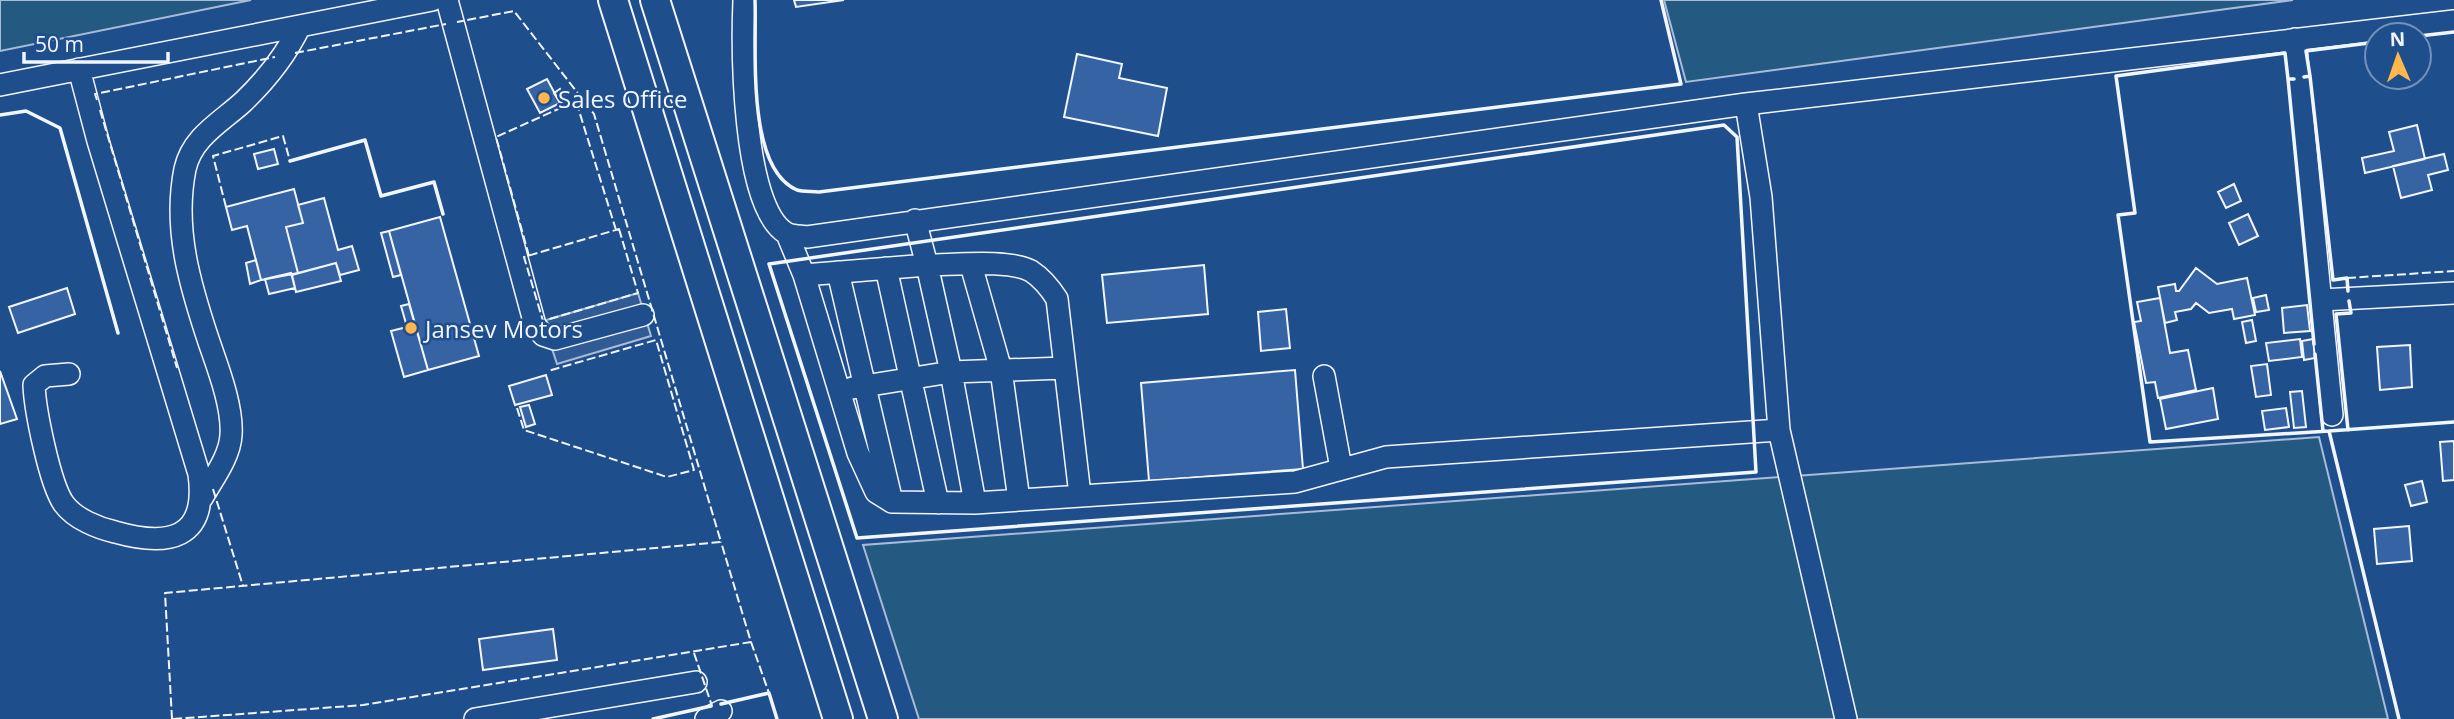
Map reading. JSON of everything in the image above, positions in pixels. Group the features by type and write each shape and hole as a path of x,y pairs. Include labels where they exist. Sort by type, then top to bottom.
{"main road":[{"path":"613,0 838,719"},
{"path":"655,0 883,719"}],"street":[{"path":"0,85 432,0"},
{"path":"447,0 535,326 543,335 555,339 643,315"},
{"path":"744,0 743,82 761,197 771,219 787,234 804,275 858,453 876,492 892,502 975,503 1295,482 1385,457 1779,430"},
{"path":"787,234 807,237 1746,104 2454,21"},
{"path":"69,374 45,376 34,385 34,402 57,490 73,513 101,528 160,542 178,536 196,514 220,466 231,435 221,378 194,297 180,230 186,167 204,133 243,102 286,55 300,26"},
{"path":"2295,39 2332,415"},
{"path":"79,69 97,141 199,474 202,498"},
{"path":"1746,104 1761,197 1779,430 1846,719"},
{"path":"915,220 951,372 975,503"},
{"path":"804,275 927,265 1010,265 1029,270 1047,284 1057,299 1080,495"},
{"path":"971,265 1001,370 1019,500"},
{"path":"886,268 938,503"},
{"path":"838,272 892,502"},
{"path":"2320,300 2454,293"},
{"path":"840,390 912,376 951,372 1064,368"},
{"path":"1324,376 1341,468"},
{"path":"475,719 696,682"}],"shaded area":[{"path":"0,0 251,0 0,51"},
{"path":"1664,0 2293,0 1686,82"},
{"path":"638,293 651,336 557,364 543,321"},
{"path":"2319,437 2388,719 919,719 863,545"}],"building":[{"path":"794,0 844,0 796,7"},
{"path":"1077,54 1122,64 1119,78 1167,88 1158,136 1064,117"},
{"name":"Sales Office","path":"547,79 560,103 540,113 527,89"},
{"path":"560,89 566,100 560,103 554,93"},
{"path":"2417,125 2425,159 2365,173 2362,158 2394,151 2389,132"},
{"path":"274,149 278,164 258,169 254,154"},
{"path":"2444,154 2448,170 2428,175 2432,190 2401,198 2393,166"},
{"path":"2234,184 2241,201 2226,208 2218,192"},
{"path":"294,189 303,223 286,227 298,273 261,280 247,226 232,230 226,207"},
{"path":"324,198 338,250 352,246 359,270 340,275 336,263 298,273 286,227 303,223 298,205"},
{"path":"2248,214 2258,236 2239,245 2229,223"},
{"path":"440,217 479,356 428,370 389,231"},
{"path":"389,231 401,275 393,277 381,233"},
{"path":"256,260 261,280 250,284 246,263"},
{"path":"336,263 341,281 296,292 292,275"},
{"path":"1204,265 1208,314 1107,323 1102,275"},
{"path":"2196,268 2217,284 2247,278 2255,315 2234,319 2232,309 2209,313 2196,303 2191,309 2175,312 2177,320 2165,323 2158,287 2175,284 2176,291 2179,291"},
{"path":"291,273 295,288 269,294 265,279"},
{"path":"67,288 75,314 18,333 9,307"},
{"path":"2266,295 2269,310 2256,312 2253,298"},
{"path":"2160,298 2170,353 2188,350 2196,390 2158,398 2155,382 2146,383 2134,322 2141,321 2137,302"},
{"path":"409,304 428,370 404,377 391,331 407,327 401,306"},
{"path":"2307,305 2310,331 2284,333 2282,308"},
{"path":"1286,309 1290,348 1261,351 1258,312"},
{"path":"2252,320 2256,341 2246,343 2242,322"},
{"path":"2300,339 2302,357 2269,361 2266,343"},
{"path":"2313,339 2315,358 2304,360 2302,341"},
{"path":"2410,345 2412,387 2380,390 2377,347"},
{"path":"2267,364 2271,395 2256,397 2251,366"},
{"path":"1295,370 1303,469 1149,481 1141,383"},
{"path":"0,371 17,419 0,424"},
{"path":"546,375 552,395 515,405 509,386"},
{"path":"2213,388 2218,419 2166,429 2160,399"},
{"path":"2302,391 2306,427 2294,428 2290,392"},
{"path":"529,405 535,424 526,427 520,407"},
{"path":"2286,408 2289,427 2265,430 2262,411"},
{"path":"2454,441 2454,480 2443,481 2440,442"},
{"path":"2422,481 2427,502 2411,506 2405,485"},
{"path":"2409,526 2412,561 2377,564 2374,529"},
{"path":"553,629 557,660 483,670 479,639"}],"fence":[{"path":"172,719 165,593 721,542 594,114 514,11 457,22"},
{"path":"295,53 446,24"},
{"path":"97,100 95,94 275,57"},
{"path":"529,256 496,137 576,101 616,230"},
{"path":"100,110 177,368"},
{"path":"226,207 213,156 283,136 290,161"},
{"path":"619,229 638,293 543,321 524,257 619,229"},
{"path":"2347,278 2454,271"},
{"path":"517,408 524,430 667,477 694,470 656,340 548,371"},
{"path":"213,489 243,586"},
{"path":"173,719 363,705 751,642 721,542"},
{"path":"751,642 769,693"},
{"path":"694,653 712,706"}],"wall":[{"path":"755,0 757,104 761,132 769,158 780,177 797,190 819,192 1681,84 1661,0"},
{"path":"2433,34 2454,32"},
{"path":"2304,77 2310,76 2306,51 2363,44"},
{"path":"2294,79 2288,79 2285,53 2116,76 2135,213 2118,215 2150,442 2329,431 2399,719"},
{"path":"2310,76 2333,280 2347,278 2348,291"},
{"path":"2288,79 2314,344"},
{"path":"0,115 26,111 60,128 118,333"},
{"path":"1724,125 1737,137 1756,472 857,538 769,264 1724,125"},
{"path":"290,161 365,140 381,196 434,182 443,214"},
{"path":"2348,430 2336,314 2351,313 2349,301"},
{"path":"2315,354 2323,431"},
{"path":"2329,431 2454,422"},
{"path":"721,704 769,693 777,719"},
{"path":"653,719 711,706"}],"place":[{"name":"Sales Office","path":"544,98"},
{"name":"Jansev Motors","path":"411,328"}]}
